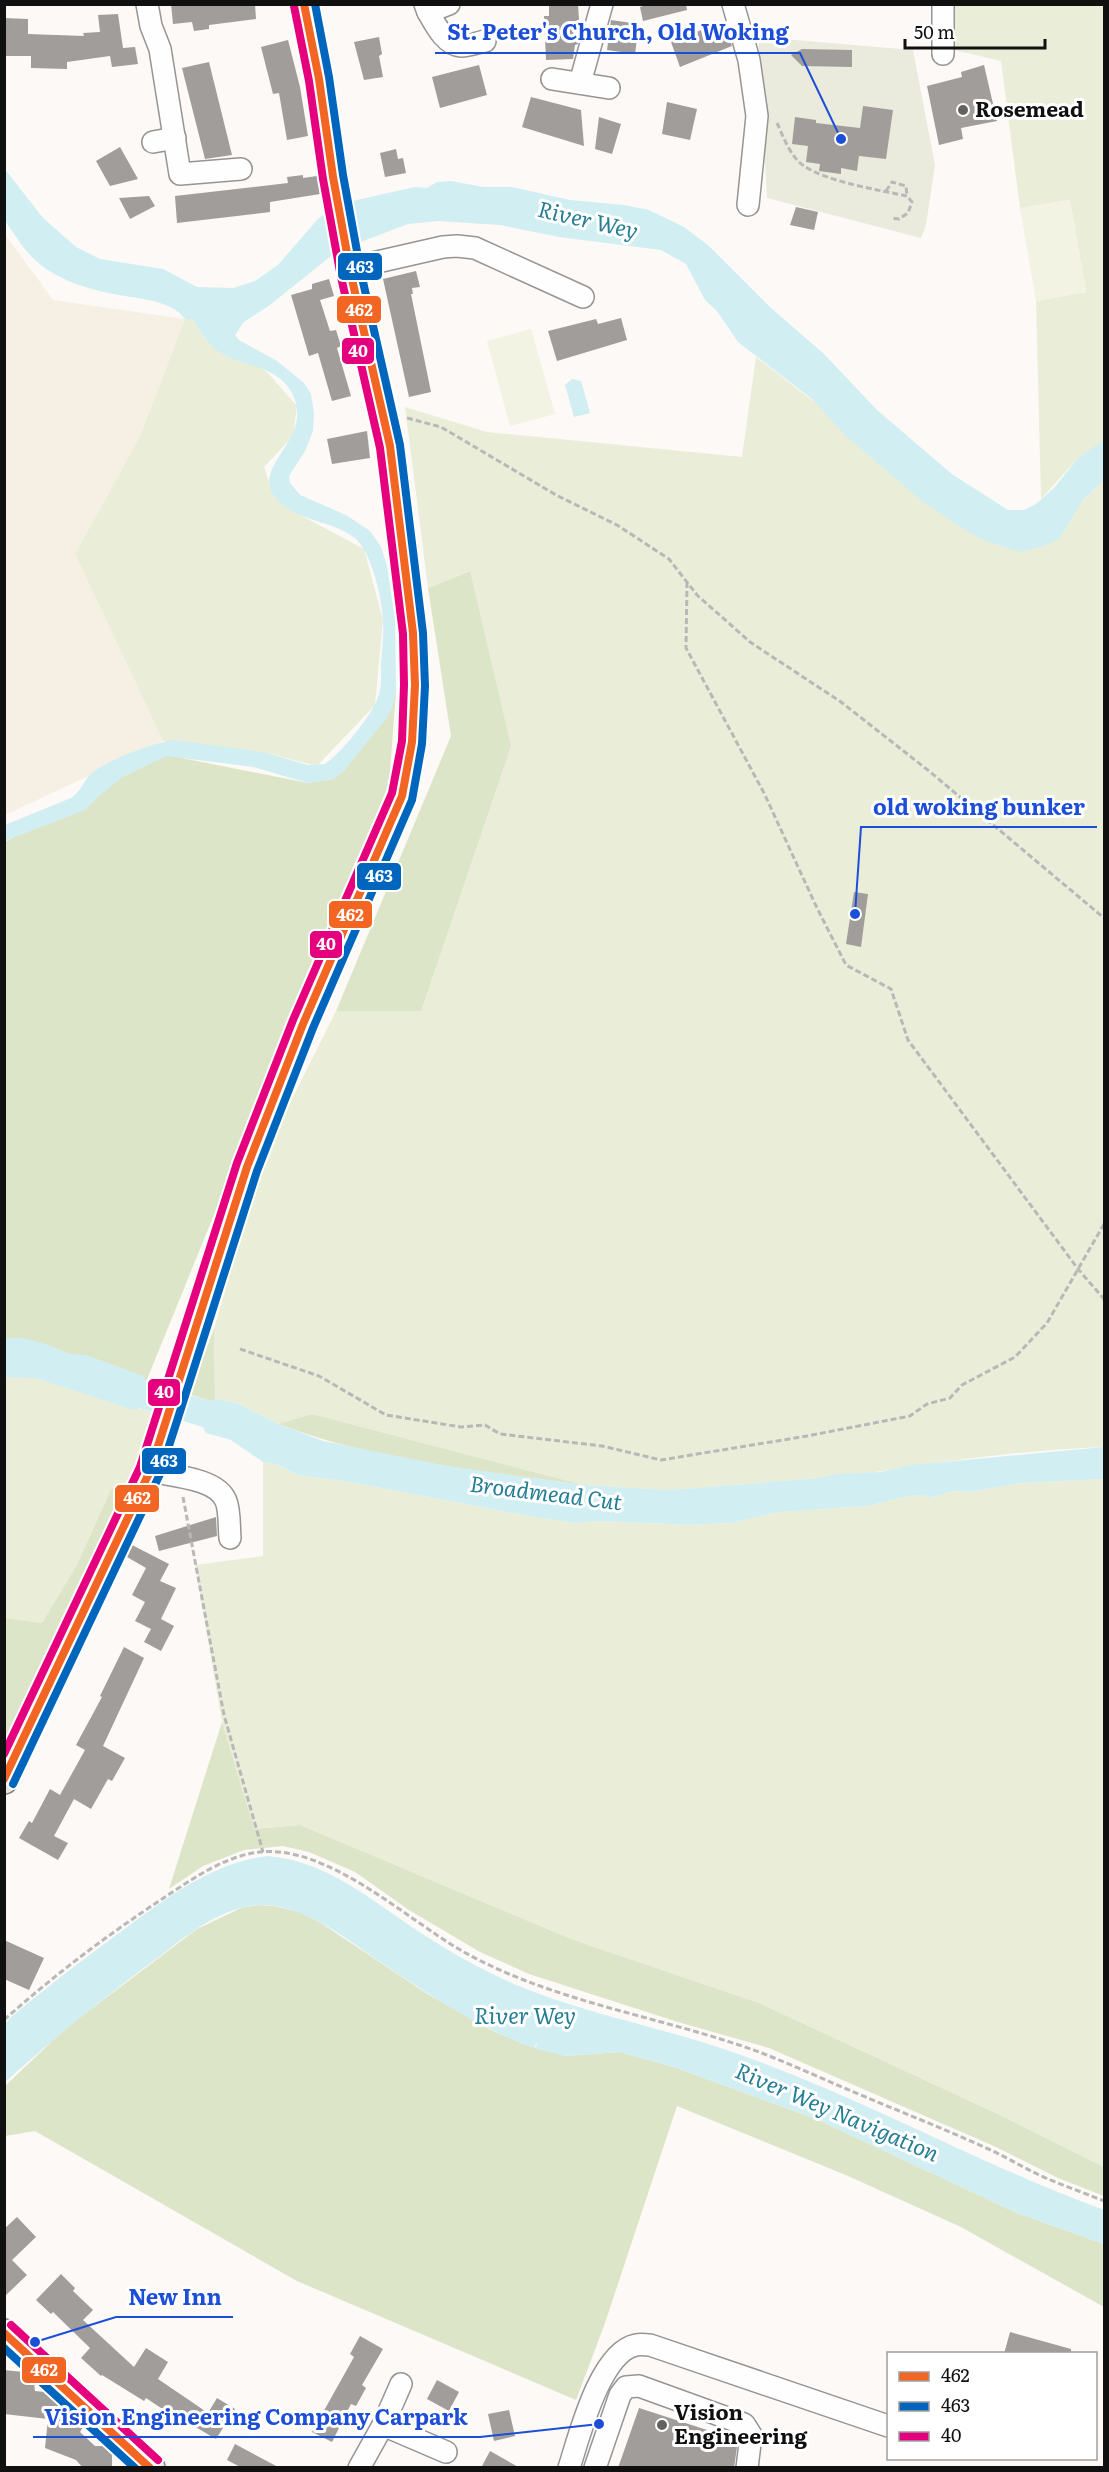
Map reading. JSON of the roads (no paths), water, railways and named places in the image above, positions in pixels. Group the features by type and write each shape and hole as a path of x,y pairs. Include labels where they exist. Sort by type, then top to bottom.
{"main road":[{"path":"4,1780 150,1471 201,1316 219,1251 262,1126 303,1024 402,796 412,742 415,685 413,633 392,456 384,412 351,275 335,192 319,79 304,4"},
{"path":"5,2334 151,2468"}],"street":[{"path":"147,4 159,49 180,174 241,169"},
{"path":"449,4 427,8 435,25 449,41 459,46 485,41"},
{"path":"580,83 594,28 607,4"},
{"path":"733,4 749,60 758,116 748,205"},
{"path":"943,4 943,54"},
{"path":"552,79 609,88"},
{"path":"153,142 175,138"},
{"path":"351,275 364,265 457,246 475,248 583,297"},
{"path":"150,1471 210,1484 220,1490 227,1502 230,1538"},
{"path":"569,2468 596,2388 615,2359 635,2345 650,2345 887,2426"},
{"path":"359,2468 383,2425 401,2384"},
{"path":"595,2468 620,2395 626,2387 632,2386 639,2386 744,2424 751,2435 747,2468"},
{"path":"383,2425 446,2452"}],"water":[{"path":"4,168 43,218 76,247 100,259 163,269 197,287 233,288 255,281 278,265 317,220 329,210 348,202 415,187 427,188 437,182 451,181 483,187 512,187 570,200 624,205 649,210 684,227 709,246 771,308 824,354 877,410 953,475 1008,510 1024,510 1036,504 1054,488 1078,458 1104,440 1104,480 1083,500 1059,539 1044,546 1020,552 983,540 917,497 845,435 812,399 738,342 717,311 705,300 686,264 661,250 559,237 500,225 438,221 408,224 337,251 270,305 244,322 235,335 239,340 277,361 304,383 311,394 314,414 313,431 305,451 289,476 290,483 300,495 346,515 370,531 381,547 387,566 395,620 396,692 392,708 386,719 344,771 332,780 308,783 253,767 167,756 124,776 85,810 5,841 5,825 71,798 94,771 104,765 128,754 165,742 174,740 263,752 308,765 325,764 355,733 378,697 381,686 383,626 381,600 375,577 362,546 347,532 290,510 273,494 269,483 271,471 291,437 296,423 297,409 292,393 285,384 277,376 267,371 224,355 215,349 202,335 193,319 185,319 168,306 82,286 52,273 39,264 27,252 5,219"},
{"path":"572,379 581,381 590,413 574,417 565,385"},
{"name":"Broadmead Cut","path":"4,1338 23,1338 49,1345 69,1354 86,1355 144,1376 146,1382 210,1401 215,1399 237,1403 278,1424 323,1441 447,1466 584,1485 670,1490 880,1472 912,1465 1104,1447 1104,1479 1021,1483 969,1492 954,1491 929,1498 925,1495 908,1496 867,1506 779,1512 731,1523 689,1525 601,1521 576,1523 350,1482 298,1475 279,1465 263,1462 231,1440 206,1433 203,1427 139,1408 134,1410 35,1378 5,1377"},
{"name":"River Wey","path":"267,1856 310,1865 329,1874 367,1896 443,1947 514,1984 570,2004 713,2045 787,2072 1013,2173 1104,2210 1104,2244 1017,2213 816,2119 674,2067 620,2052 566,2056 536,2049 537,2042 534,2048 513,2040 452,2008 326,1926 282,1907 259,1905 245,1907 204,1924 60,2034 5,2082 5,2024 11,2017 91,1953 171,1896 227,1866"}],"place":[{"name":"Rosemead","path":"963,110"},
{"name":"St. Peter's Church, Old Woking","path":"841,139"},
{"name":"old woking bunker","path":"855,914"},
{"name":"New Inn","path":"35,2342"},
{"name":"Vision Engineering Company Carpark","path":"599,2424"},
{"name":"Vision Engineering","path":"662,2425"}],"water label":[{"name":"River Wey Navigation","path":"837,2112"}]}
